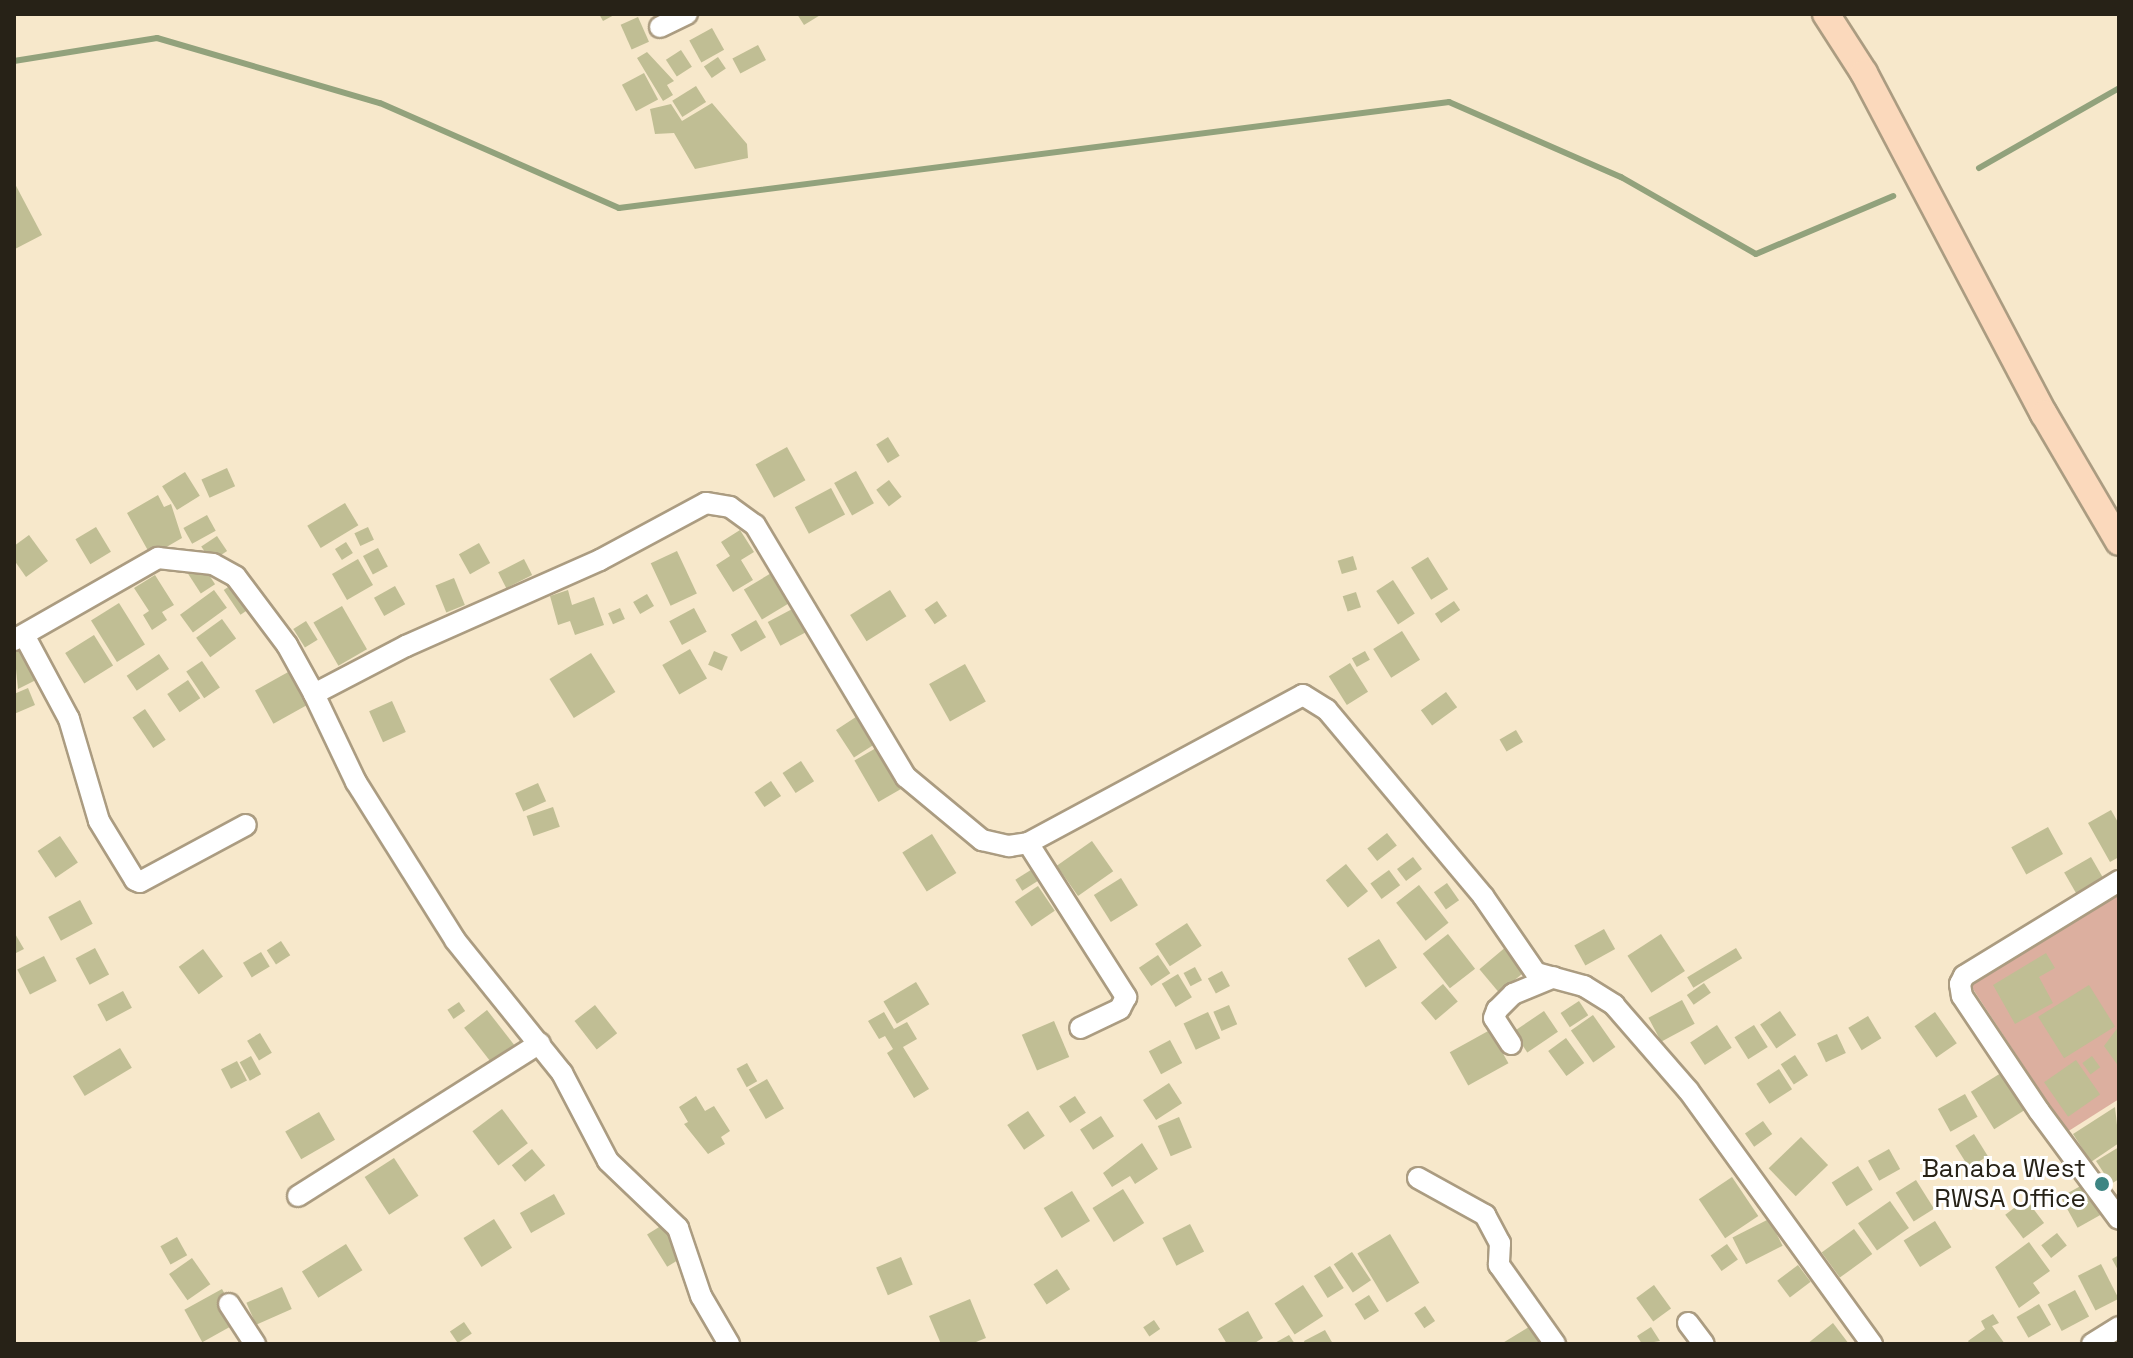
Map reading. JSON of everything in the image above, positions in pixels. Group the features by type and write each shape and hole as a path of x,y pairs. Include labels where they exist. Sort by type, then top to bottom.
{"main road":[{"path":"1826,14 1864,73 2044,414 2119,542"}],"street":[{"path":"660,27 687,14"},
{"path":"314,694 406,646 600,560 706,503 730,507 755,525 906,777 982,840 1009,846 1028,843 1303,695 1337,722 1483,896 1536,973 1584,986 1614,1005 1688,1090 1872,1344"},
{"path":"246,825 140,882 135,880 99,821 69,719 19,638 158,558 213,564 236,577 287,645 356,782 448,928 540,1043 592,1124 608,1161 678,1228 701,1296 729,1344"},
{"path":"1028,843 1126,997 1120,1009 1080,1028"},
{"path":"2119,881 1960,984 1962,996 2039,1111 2119,1219"},
{"path":"1511,1044 1494,1018 1497,1010 1513,994 1554,977"},
{"path":"298,1196 540,1043"},
{"path":"1418,1178 1485,1215 1500,1243 1499,1265 1555,1344"},
{"path":"229,1304 255,1344"},
{"path":"1688,1323 1704,1344"},
{"path":"2092,1344 2119,1327"}],"shaded area":[{"path":"2119,889 2119,1099 2067,1132 1967,980"}],"building":[{"path":"599,14 616,14 603,21"},
{"path":"797,14 822,14 804,25"},
{"path":"638,17 649,42 632,49 621,25"},
{"path":"712,28 724,50 701,62 689,41"},
{"path":"758,45 766,60 740,74 732,59"},
{"path":"681,50 692,67 677,77 666,60"},
{"path":"647,52 674,81 667,85 673,95 663,101 637,58"},
{"path":"718,57 726,69 712,78 704,67"},
{"path":"644,73 658,99 636,111 622,85"},
{"path":"696,86 706,102 682,117 672,101"},
{"path":"712,103 747,144 748,158 695,169 674,133 655,134 650,109 671,104 682,121"},
{"path":"14,182 42,235 15,249 14,247"},
{"path":"888,437 900,456 888,463 876,444"},
{"path":"787,447 805,480 774,498 756,464"},
{"path":"227,468 235,486 210,498 201,479"},
{"path":"856,471 874,503 852,515 834,483"},
{"path":"185,472 200,496 177,510 162,486"},
{"path":"889,480 902,497 889,506 876,490"},
{"path":"831,488 845,514 809,534 795,507"},
{"path":"158,495 164,507 171,504 182,538 151,556 127,513"},
{"path":"345,503 358,525 321,548 307,526"},
{"path":"207,515 216,531 192,544 183,528"},
{"path":"96,527 111,552 90,564 75,539"},
{"path":"368,527 374,540 360,546 354,533"},
{"path":"740,530 754,552 741,560 753,580 733,592 716,565 730,556 721,542"},
{"path":"29,535 48,561 26,577 14,560 14,546"},
{"path":"217,536 227,551 211,562 201,547"},
{"path":"346,542 353,553 342,560 335,549"},
{"path":"479,543 490,563 470,574 459,554"},
{"path":"378,548 388,567 373,575 363,556"},
{"path":"677,551 697,594 671,606 651,563"},
{"path":"1353,556 1357,569 1342,574 1338,561"},
{"path":"1428,557 1448,589 1431,600 1411,568"},
{"path":"358,559 373,585 347,600 332,574"},
{"path":"524,559 532,575 506,588 498,572"},
{"path":"202,564 215,584 201,593 188,573"},
{"path":"773,572 791,602 762,620 744,590"},
{"path":"155,575 174,605 162,612 167,620 152,630 143,615 149,611 134,588"},
{"path":"454,578 465,605 446,612 435,585"},
{"path":"1393,580 1415,614 1398,624 1376,591"},
{"path":"237,581 254,606 241,615 224,590"},
{"path":"395,586 405,604 384,616 374,598"},
{"path":"214,590 227,608 193,632 180,615"},
{"path":"568,590 572,605 594,597 604,625 575,635 570,621 558,625 550,596"},
{"path":"890,590 906,616 867,641 850,615"},
{"path":"1356,592 1361,607 1348,612 1343,596"},
{"path":"647,594 654,606 640,614 633,602"},
{"path":"937,601 947,616 935,624 925,609"},
{"path":"1454,601 1460,610 1441,623 1435,614"},
{"path":"119,603 145,645 117,662 91,620"},
{"path":"342,606 367,649 338,666 313,622"},
{"path":"796,607 809,631 780,646 768,622"},
{"path":"620,608 625,619 613,624 608,613"},
{"path":"694,608 707,632 682,645 669,621"},
{"path":"222,619 236,638 210,657 196,638"},
{"path":"756,620 766,637 741,652 731,634"},
{"path":"306,621 318,640 305,648 293,629"},
{"path":"1402,631 1420,660 1391,678 1373,649"},
{"path":"94,635 113,666 84,684 65,653"},
{"path":"24,644 40,678 18,689 14,649"},
{"path":"690,649 707,678 679,694 662,665"},
{"path":"714,651 728,657 722,671 708,665"},
{"path":"1365,651 1370,660 1357,667 1352,658"},
{"path":"591,653 615,692 574,718 549,679"},
{"path":"159,654 169,669 137,691 127,676"},
{"path":"202,661 220,688 204,698 186,672"},
{"path":"1350,663 1368,692 1347,705 1329,676"},
{"path":"965,664 986,702 950,721 929,684"},
{"path":"290,671 308,704 273,724 255,690"},
{"path":"188,680 200,698 180,712 167,694"},
{"path":"28,688 35,705 14,714 14,694"},
{"path":"1446,692 1457,707 1432,726 1421,710"},
{"path":"392,701 406,732 383,742 369,711"},
{"path":"145,709 166,740 153,748 133,717"},
{"path":"862,713 880,741 854,758 836,730"},
{"path":"1516,730 1523,742 1507,752 1500,740"},
{"path":"883,744 907,786 878,802 854,760"},
{"path":"801,761 814,781 796,793 783,773"},
{"path":"771,781 781,796 764,807 754,792"},
{"path":"538,783 546,801 523,811 515,793"},
{"path":"553,807 560,827 533,836 527,816"},
{"path":"2111,810 2119,824 2119,857 2110,862 2088,823"},
{"path":"2048,827 2063,854 2026,874 2011,847"},
{"path":"1387,833 1397,846 1377,861 1367,848"},
{"path":"932,834 956,873 927,892 902,853"},
{"path":"60,836 78,863 56,878 38,851"},
{"path":"1092,841 1113,871 1078,896 1057,866"},
{"path":"1413,857 1422,869 1406,881 1397,869"},
{"path":"2091,857 2103,878 2076,893 2064,872"},
{"path":"1346,864 1368,891 1348,908 1326,880"},
{"path":"1034,868 1041,879 1022,891 1015,880"},
{"path":"1389,870 1400,885 1382,899 1370,884"},
{"path":"1121,878 1138,905 1111,922 1094,895"},
{"path":"1447,883 1459,900 1446,909 1434,892"},
{"path":"1419,885 1449,923 1426,941 1396,903"},
{"path":"1038,886 1055,911 1032,927 1015,902"},
{"path":"80,900 93,924 61,941 48,917"},
{"path":"1187,923 1202,946 1170,966 1155,944"},
{"path":"1604,929 1615,949 1585,966 1574,945"},
{"path":"14,932 24,949 14,954"},
{"path":"1448,934 1475,969 1450,988 1423,954"},
{"path":"1661,934 1685,971 1651,993 1627,956"},
{"path":"1379,939 1397,968 1366,987 1348,959"},
{"path":"281,941 290,955 276,965 267,950"},
{"path":"1507,946 1527,970 1499,993 1479,969"},
{"path":"95,948 109,974 90,985 76,958"},
{"path":"1736,948 1742,958 1693,988 1687,977"},
{"path":"203,949 223,977 199,994 179,967"},
{"path":"261,952 270,967 252,977 243,963"},
{"path":"2046,953 2055,968 2039,977 2053,1003 2015,1024 1993,985"},
{"path":"1158,955 1170,973 1151,986 1139,968"},
{"path":"44,956 57,981 30,995 17,970"},
{"path":"1195,967 1202,980 1191,986 1184,973"},
{"path":"1222,971 1230,986 1216,994 1208,979"},
{"path":"1178,974 1192,997 1176,1007 1162,984"},
{"path":"916,982 929,1004 897,1024 883,1002"},
{"path":"1704,983 1711,993 1694,1005 1687,995"},
{"path":"1443,984 1458,1002 1436,1020 1421,1003"},
{"path":"2089,985 2115,1027 2064,1058 2038,1017"},
{"path":"123,991 132,1008 106,1021 97,1005"},
{"path":"1682,1000 1695,1024 1661,1042 1648,1018"},
{"path":"1579,1001 1588,1015 1570,1027 1561,1013"},
{"path":"459,1002 465,1011 454,1019 447,1010"},
{"path":"595,1005 617,1033 597,1049 575,1021"},
{"path":"1229,1005 1237,1024 1222,1031 1213,1012"},
{"path":"487,1010 514,1045 491,1063 464,1028"},
{"path":"1544,1011 1558,1032 1527,1052 1513,1032"},
{"path":"1780,1011 1796,1035 1776,1048 1760,1024"},
{"path":"884,1012 894,1029 907,1022 917,1039 903,1047 929,1089 914,1098 887,1053 893,1049 885,1036 879,1039 868,1021"},
{"path":"1208,1012 1220,1038 1196,1050 1184,1023"},
{"path":"1935,1012 1957,1043 1936,1057 1915,1026"},
{"path":"1593,1015 1615,1047 1593,1062 1571,1030"},
{"path":"1868,1016 1881,1038 1862,1050 1848,1028"},
{"path":"1054,1021 1069,1057 1037,1071 1022,1035"},
{"path":"1717,1025 1732,1048 1705,1065 1690,1042"},
{"path":"1754,1025 1768,1047 1748,1059 1734,1037"},
{"path":"2119,1026 2119,1067 2104,1046"},
{"path":"1490,1030 1508,1063 1468,1086 1450,1052"},
{"path":"260,1033 272,1053 259,1060 247,1041"},
{"path":"1837,1034 1846,1053 1826,1062 1817,1043"},
{"path":"1566,1038 1584,1063 1566,1076 1548,1051"},
{"path":"1170,1040 1182,1063 1161,1074 1149,1051"},
{"path":"120,1048 132,1068 85,1096 73,1076"},
{"path":"1795,1055 1808,1075 1794,1084 1781,1064"},
{"path":"251,1056 261,1074 250,1081 240,1062"},
{"path":"2092,1056 2100,1067 2091,1074 2082,1063"},
{"path":"2076,1060 2100,1094 2068,1117 2044,1082"},
{"path":"237,1061 247,1081 231,1089 221,1069"},
{"path":"747,1063 757,1081 747,1087 737,1069"},
{"path":"2009,1068 2032,1105 1994,1129 1971,1092"},
{"path":"1779,1069 1792,1089 1769,1104 1756,1084"},
{"path":"767,1079 784,1108 766,1119 749,1090"},
{"path":"1169,1083 1182,1103 1156,1120 1143,1100"},
{"path":"1965,1094 1978,1117 1950,1132 1938,1109"},
{"path":"696,1096 705,1111 714,1106 730,1131 721,1137 725,1144 708,1154 684,1124 688,1122 679,1107"},
{"path":"1075,1096 1086,1113 1070,1123 1059,1106"},
{"path":"2115,1107 2119,1143 2091,1162 2073,1134"},
{"path":"502,1109 528,1143 498,1166 472,1131"},
{"path":"1028,1111 1045,1136 1024,1150 1007,1125"},
{"path":"319,1112 335,1140 301,1159 285,1132"},
{"path":"1101,1116 1114,1136 1093,1150 1080,1130"},
{"path":"1179,1117 1192,1147 1171,1156 1158,1126"},
{"path":"1763,1121 1772,1134 1754,1147 1745,1134"},
{"path":"1974,1134 1988,1156 1969,1168 1955,1146"},
{"path":"1801,1137 1828,1165 1796,1196 1769,1168"},
{"path":"1142,1143 1158,1169 1135,1184 1130,1176 1112,1187 1103,1173"},
{"path":"2119,1147 2119,1179 2111,1184 2096,1161"},
{"path":"532,1149 545,1165 525,1182 512,1165"},
{"path":"1889,1149 1900,1169 1879,1181 1868,1161"},
{"path":"394,1158 419,1196 389,1215 365,1177"},
{"path":"1858,1166 1873,1190 1847,1206 1832,1182"},
{"path":"1732,1177 1758,1216 1725,1238 1699,1199"},
{"path":"1916,1180 1934,1209 1914,1222 1896,1193"},
{"path":"2086,1183 2103,1214 2078,1228 2061,1197"},
{"path":"1123,1189 1144,1223 1114,1242 1092,1208"},
{"path":"1072,1191 1090,1221 1062,1238 1044,1208"},
{"path":"554,1194 565,1214 531,1233 520,1213"},
{"path":"2026,1199 2044,1223 2023,1239 2005,1215"},
{"path":"1890,1201 1909,1228 1877,1250 1858,1223"},
{"path":"494,1219 512,1248 481,1267 463,1238"},
{"path":"1769,1219 1783,1246 1746,1264 1732,1238"},
{"path":"1935,1221 1951,1247 1920,1267 1904,1241"},
{"path":"664,1224 684,1256 667,1267 647,1235"},
{"path":"1190,1224 1204,1252 1176,1266 1162,1238"},
{"path":"1854,1229 1872,1254 1840,1278 1822,1253"},
{"path":"2057,1233 2067,1246 2051,1258 2041,1245"},
{"path":"1390,1234 1419,1283 1387,1302 1357,1254"},
{"path":"177,1237 187,1255 171,1265 160,1246"},
{"path":"2029,1242 2050,1271 2033,1283 2040,1293 2019,1308 1995,1267"},
{"path":"346,1244 362,1270 318,1298 302,1272"},
{"path":"1727,1244 1738,1260 1722,1271 1711,1255"},
{"path":"1352,1252 1371,1280 1353,1292 1334,1264"},
{"path":"2119,1255 2119,1272 2112,1259"},
{"path":"901,1257 913,1285 888,1295 876,1268"},
{"path":"192,1258 210,1284 187,1300 169,1274"},
{"path":"2101,1264 2119,1299 2096,1311 2078,1276"},
{"path":"1798,1265 1811,1282 1790,1297 1777,1281"},
{"path":"1330,1266 1344,1288 1328,1298 1314,1276"},
{"path":"1057,1269 1070,1289 1047,1304 1034,1284"},
{"path":"1303,1285 1323,1316 1295,1335 1274,1304"},
{"path":"1654,1285 1671,1308 1653,1321 1636,1298"},
{"path":"282,1287 292,1309 256,1325 246,1303"},
{"path":"222,1289 240,1321 202,1342 184,1310"},
{"path":"2075,1290 2089,1316 2062,1331 2048,1305"},
{"path":"1369,1295 1379,1311 1365,1320 1355,1304"},
{"path":"970,1299 986,1338 971,1344 941,1344 929,1316"},
{"path":"2039,1304 2051,1325 2028,1338 2016,1317"},
{"path":"1425,1306 1435,1321 1424,1328 1414,1313"},
{"path":"1248,1311 1263,1338 1253,1344 1227,1344 1218,1329"},
{"path":"1993,1314 1999,1323 1992,1326 2005,1344 1970,1344 1968,1341 1985,1329 1981,1321"},
{"path":"1154,1320 1160,1329 1149,1336 1143,1327"},
{"path":"464,1322 472,1334 458,1343 450,1332"},
{"path":"1833,1323 1849,1344 1807,1344"},
{"path":"1532,1325 1542,1342 1501,1344"},
{"path":"1651,1327 1660,1341 1642,1344 1637,1336"},
{"path":"1325,1330 1333,1344 1305,1344 1304,1341"},
{"path":"1289,1335 1295,1344 1273,1344"}],"waterway":[{"path":"14,61 157,38 380,103 619,208 1449,102 1621,177 1756,254 1893,196"},
{"path":"1979,168 2119,88"}],"place":[{"name":"Banaba West RWSA Office","path":"2102,1184"}]}
